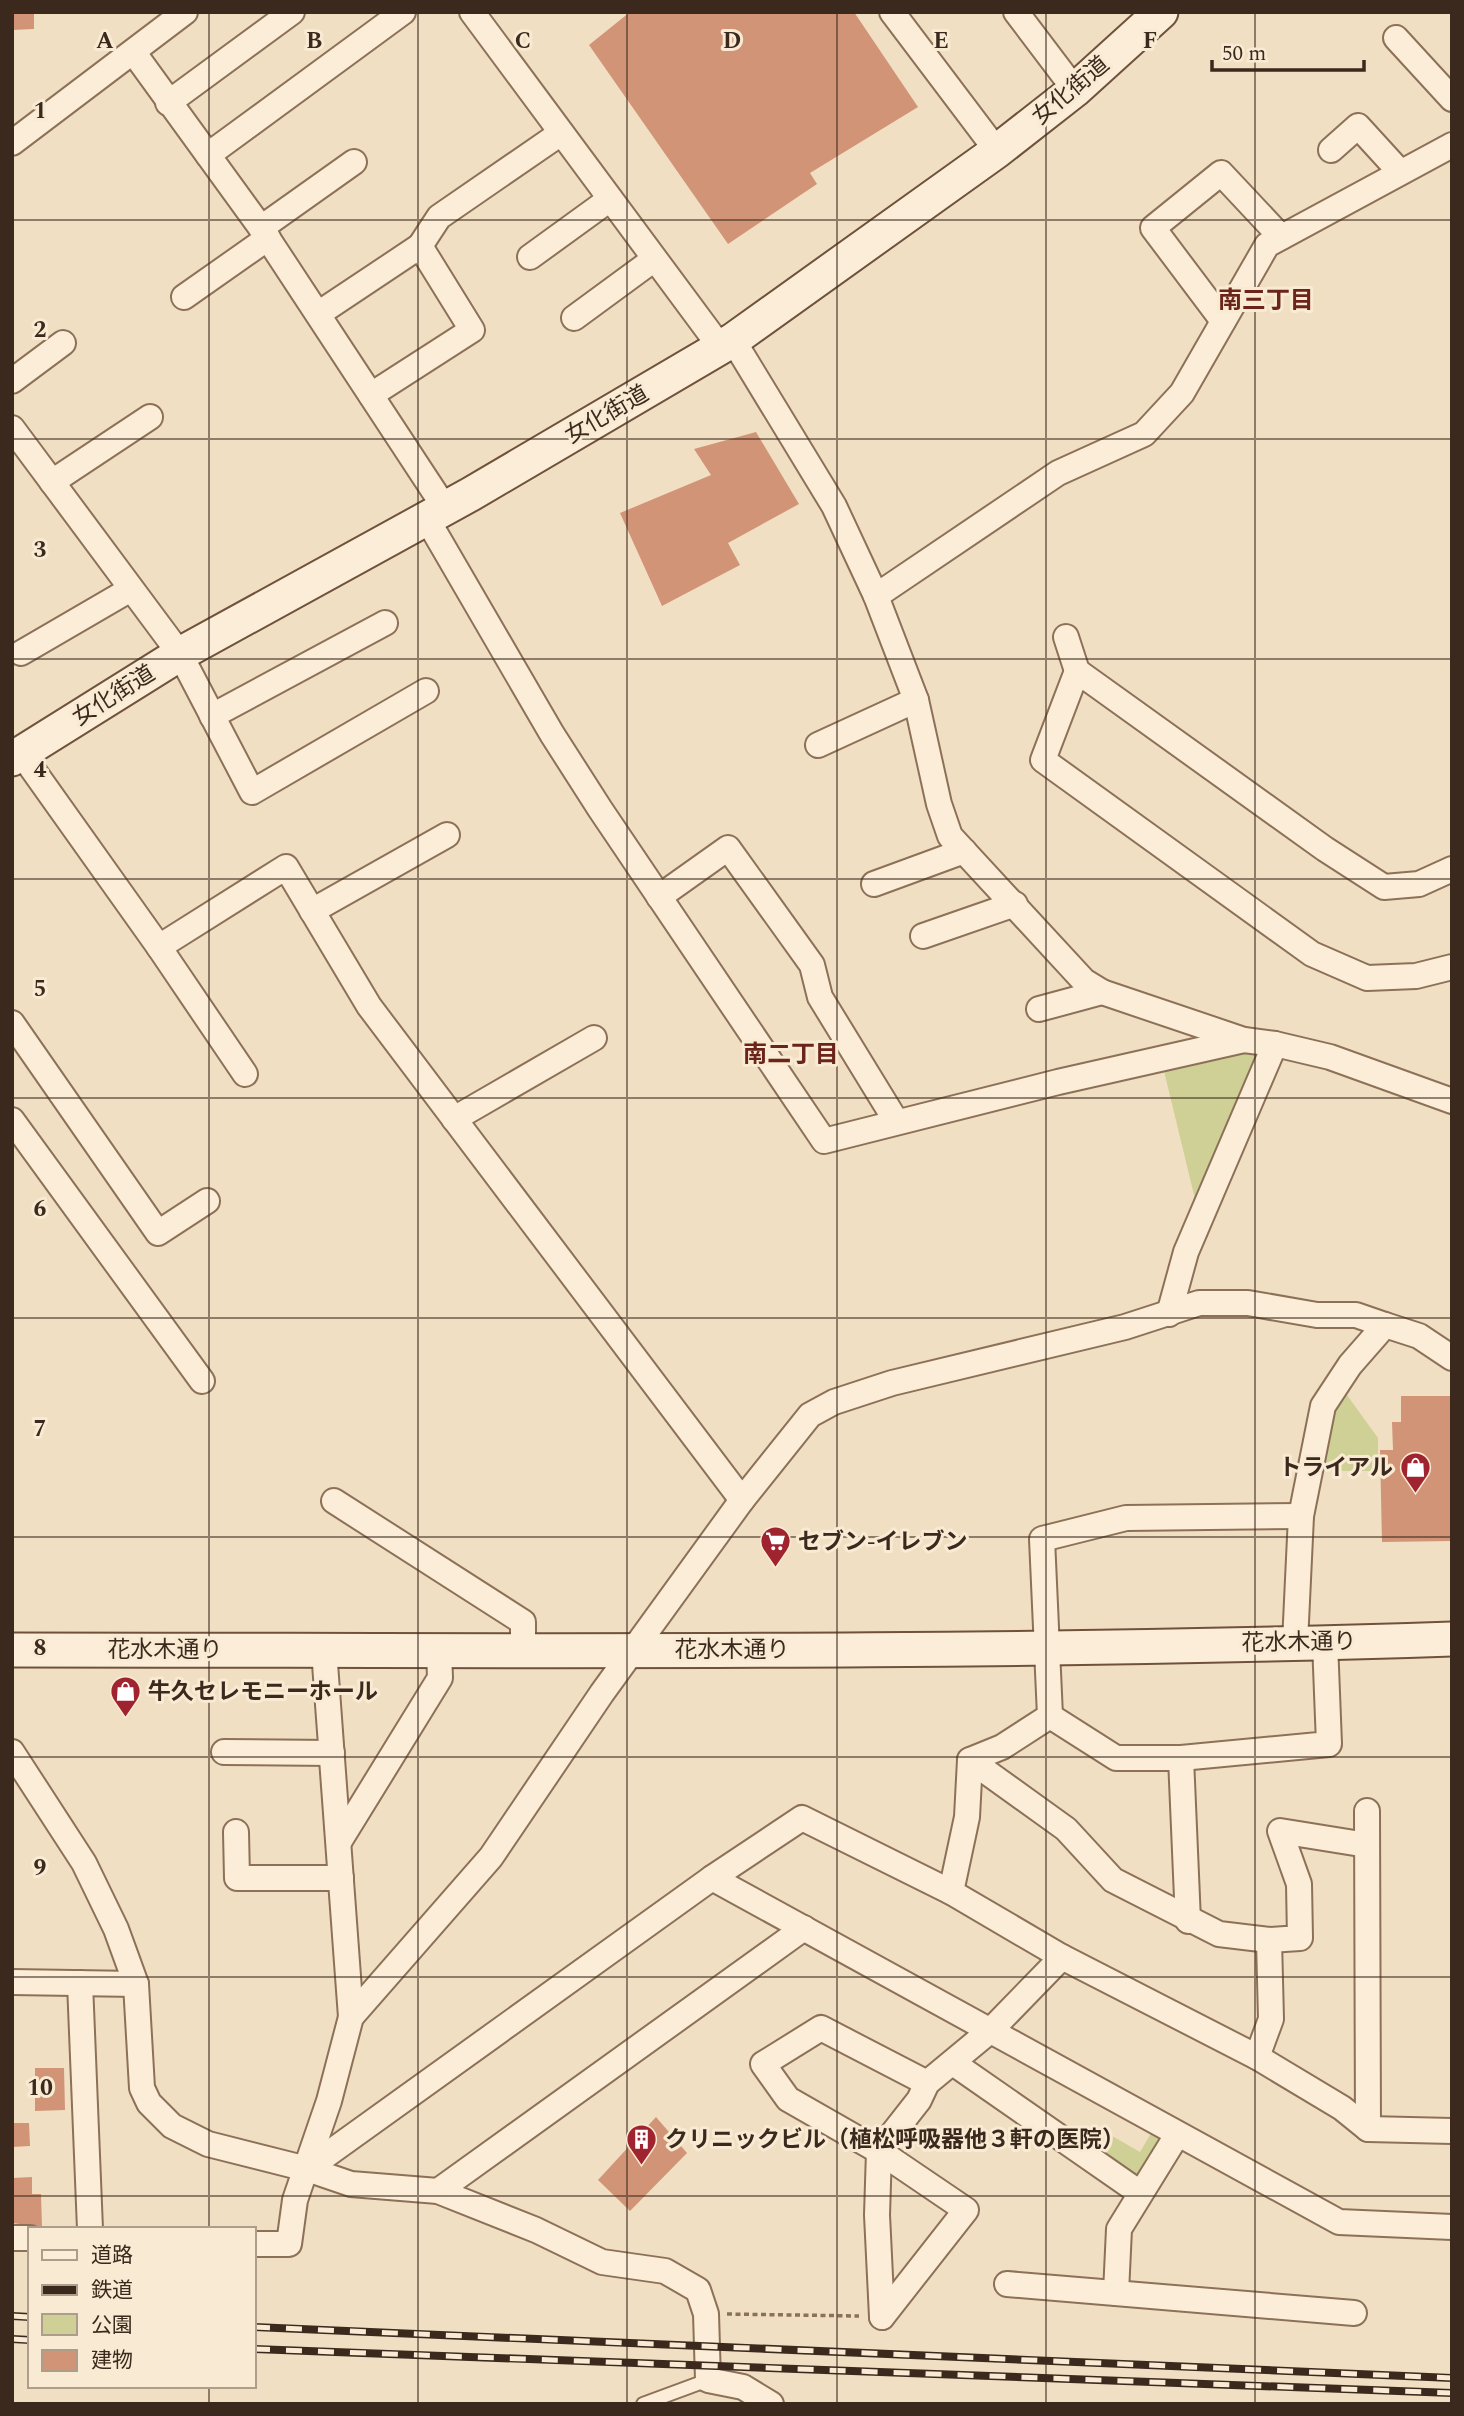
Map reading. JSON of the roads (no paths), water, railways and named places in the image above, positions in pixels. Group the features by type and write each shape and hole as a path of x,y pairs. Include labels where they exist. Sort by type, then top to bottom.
{"street":[{"path":"12,143 186,12"},
{"path":"168,103 292,12"},
{"path":"208,155 403,12"},
{"path":"472,12 653,260 727,344 834,506 876,596 916,700 939,804 950,836 1084,981 1102,992 1244,1040 1275,1044 1330,1058 1452,1101"},
{"path":"892,12 996,151"},
{"path":"1016,12 1075,90"},
{"name":"女化街道","path":"17,756 180,654 436,513 727,344 996,151 1075,90 1149,16"},
{"path":"1396,38 1452,99"},
{"path":"134,53 264,233 371,395 552,734 824,1141 895,1121 1244,1040"},
{"path":"1331,150 1358,126 1400,172"},
{"path":"318,314 420,246 439,217 561,133"},
{"path":"876,596 1058,473 1144,434 1182,393 1267,245 1452,145"},
{"path":"184,297 354,162"},
{"path":"1223,321 1153,228 1221,173 1281,237"},
{"path":"530,257 610,199"},
{"path":"371,395 472,330 420,246"},
{"path":"574,318 653,260"},
{"path":"12,381 62,343"},
{"path":"52,482 149,417"},
{"path":"12,428 180,654 252,792 426,691"},
{"path":"20,653 131,589"},
{"path":"212,716 385,623"},
{"path":"1066,637 1077,671 1325,849 1384,887 1419,884 1452,869"},
{"path":"1077,671 1043,760 1312,954 1367,978 1416,976 1452,967"},
{"path":"818,745 916,700"},
{"path":"17,756 159,947 245,1074"},
{"path":"312,911 447,835"},
{"path":"659,897 728,848 812,965 820,997 895,1121"},
{"path":"874,884 964,851"},
{"path":"159,947 286,867 369,1006 742,1500"},
{"path":"923,936 1015,904"},
{"path":"1039,1009 1102,992"},
{"path":"12,1023 158,1233 207,1201"},
{"path":"454,1119 594,1038"},
{"path":"1169,1314 1186,1252 1275,1044"},
{"path":"12,1120 202,1381"},
{"path":"351,2017 491,1857 602,1693 742,1500 810,1415 834,1402 892,1383 1169,1314 1199,1303 1248,1303 1317,1315 1356,1315 1419,1336 1452,1358"},
{"path":"1050,1716 1116,1758 1181,1758 1329,1744 1310,1643 1301,1516 1323,1406 1350,1365 1384,1325"},
{"path":"334,1501 523,1622 523,1651"},
{"path":"1050,1716 1042,1539 1126,1518 1301,1516"},
{"name":"花水木通り","path":"12,1650 635,1651 1045,1648 1452,1639"},
{"path":"256,2244 289,2244 295,2200 307,2169 351,2017 324,1650"},
{"path":"339,1842 440,1678 439,1650"},
{"path":"970,1760 1002,1746 1050,1716"},
{"path":"12,1752 84,1863 116,1929 136,1984 142,2088 149,2103 172,2126 208,2144 307,2169 351,2184 438,2191 536,2230 602,2262 665,2271 698,2290 706,2314 708,2380 743,2388 771,2404"},
{"path":"224,1752 332,1753"},
{"path":"1181,1758 1188,1921"},
{"path":"951,1892 967,1817 970,1760"},
{"path":"970,1760 1066,1829 1113,1880 1188,1921 1219,1934 1269,1940 1300,1937 1299,1884 1280,1831 1367,1844"},
{"path":"1367,1811 1368,2129"},
{"path":"307,2169 712,1878 802,1818 951,1892 1062,1957 1257,2057 1342,2108 1368,2129 1452,2131"},
{"path":"236,1832 237,1878 341,1878"},
{"path":"712,1878 1339,2222 1452,2227"},
{"path":"438,2191 804,1928"},
{"path":"1257,2057 1271,2019 1269,1940"},
{"path":"927,2083 821,2028 764,2064 788,2099 879,2151 966,2210 882,2316 877,2215 879,2151 919,2100 927,2083 991,2030 1062,1957"},
{"path":"12,1982 136,1984"},
{"path":"80,1983 90,2227"},
{"path":"954,2063 1140,2193"},
{"path":"1116,2293 1119,2229 1177,2135"},
{"path":"1007,2284 1354,2313"}],"lane":[{"path":"643,2404 708,2380"}],"railway":[{"path":"12,2316 28,2317"},
{"path":"256,2327 1452,2378"},
{"path":"12,2339 28,2340"},
{"path":"256,2349 1452,2393"}],"place":[{"name":"トライアル","path":"1416,1495"},
{"name":"セブン-イレブン","path":"775,1569"},
{"name":"牛久セレモニーホール","path":"125,1719"},
{"name":"クリニックビル（植松呼吸器他３軒の医院）","path":"642,2167"}],"district":[{"name":"南三丁目","path":"1266,301"},
{"name":"南二丁目","path":"791,1055"}]}
